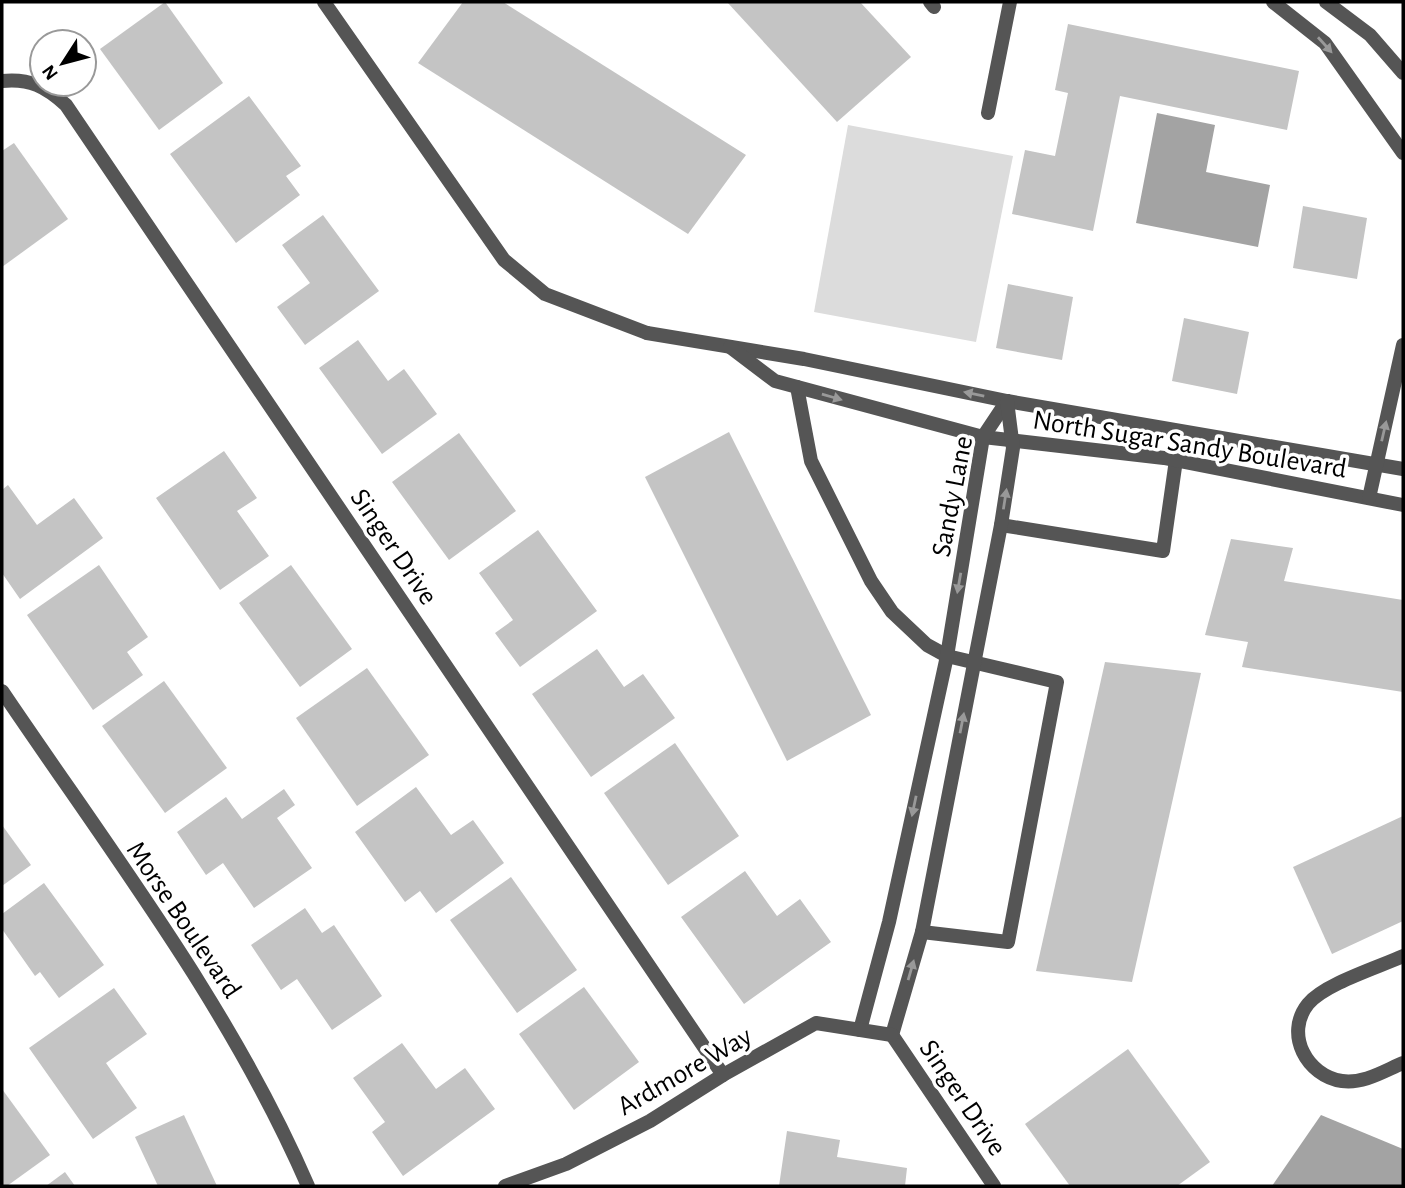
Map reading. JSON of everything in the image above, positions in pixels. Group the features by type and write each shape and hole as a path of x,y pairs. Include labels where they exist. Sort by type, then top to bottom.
{"street":[{"name":"North Sugar Sandy Boulevard","path":"324,2 504,260 545,294 647,332 1007,401 1403,469"},
{"path":"988,113 1010,2"},
{"path":"1273,2 1325,43 1403,153"},
{"path":"1325,2 1370,35 1403,73"},
{"name":"Singer Drive","path":"2,81 21,79 47,88 66,105 723,1075"},
{"name":"North Sugar Sandy Boulevard","path":"1369,498 1403,345"},
{"name":"North Sugar Sandy Boulevard","path":"729,346 775,381 983,437 1176,460 1403,505"},
{"path":"797,387 811,461 871,581 911,631 947,656 1057,682 1008,942 922,932"},
{"name":"Sandy Lane","path":"860,1030 889,922 947,656 983,437 1007,401"},
{"name":"Sandy Lane","path":"892,1035 922,932 1001,525 1012,439 1007,401"},
{"path":"1001,525 1163,551 1176,460"},
{"name":"Morse Boulevard","path":"2,691 231,1032 278,1117 308,1186"},
{"path":"1403,956 1316,997 1301,1014 1297,1035 1303,1054 1315,1068 1328,1077 1343,1081 1363,1081 1403,1063"},
{"name":"Ardmore Way","path":"505,1186 566,1164 638,1128 723,1075 816,1023 892,1035"},
{"name":"Singer Drive","path":"892,1035 994,1186"}],"shaded area":[{"path":"1157,113 1215,125 1206,172 1270,185 1258,247 1136,223"},
{"path":"848,125 1013,156 976,342 814,312"},
{"path":"1321,1115 1403,1149 1403,1186 1272,1186"}],"building":[{"path":"165,2 223,83 159,130 100,49"},
{"path":"463,2 503,2 746,155 688,234 418,63"},
{"path":"727,2 860,2 911,57 837,122"},
{"path":"1068,24 1299,71 1287,130 1120,96 1093,231 1012,214 1025,150 1055,156 1068,93 1055,90"},
{"path":"249,96 301,166 286,176 300,195 236,243 170,154"},
{"path":"14,143 68,219 2,267 2,151"},
{"path":"1303,206 1367,218 1357,279 1293,268"},
{"path":"323,215 379,291 305,345 277,307 310,283 282,245"},
{"path":"1008,284 1073,297 1062,360 996,348"},
{"path":"1184,318 1249,332 1237,394 1172,381"},
{"path":"358,340 388,381 404,369 437,414 382,454 319,368"},
{"path":"729,432 871,715 787,761 645,477"},
{"path":"459,433 516,511 449,560 392,482"},
{"path":"224,451 257,498 237,511 269,556 220,590 156,498"},
{"path":"8,485 37,525 74,498 103,538 20,599 2,573 2,490"},
{"path":"538,530 597,611 520,667 495,633 513,620 479,573"},
{"path":"1231,539 1293,548 1284,581 1403,600 1403,692 1242,667 1248,642 1205,635"},
{"path":"99,565 148,637 127,652 143,675 93,710 27,615"},
{"path":"291,565 352,649 300,687 239,603"},
{"path":"597,649 624,687 643,674 675,718 591,777 532,694"},
{"path":"1105,662 1201,673 1132,982 1036,971"},
{"path":"367,668 429,755 357,806 296,718"},
{"path":"164,681 227,768 165,813 102,726"},
{"path":"675,743 739,836 668,885 604,793"},
{"path":"416,787 451,835 473,820 504,863 436,913 420,891 405,902 355,832"},
{"path":"284,789 295,805 277,818 312,868 254,908 223,863 206,875 177,832 226,797 242,819"},
{"path":"1403,816 1403,921 1332,954 1293,867"},
{"path":"2,825 31,865 2,886"},
{"path":"745,871 777,916 800,899 831,942 744,1004 681,917"},
{"path":"511,877 577,970 517,1013 450,920"},
{"path":"44,883 104,965 59,998 40,972 35,976 2,929 2,914"},
{"path":"305,908 322,933 334,925 382,996 332,1030 297,979 281,990 251,945"},
{"path":"584,987 639,1062 574,1110 519,1034"},
{"path":"114,988 147,1034 106,1063 137,1108 93,1139 29,1048"},
{"path":"402,1043 436,1089 465,1068 495,1109 403,1176 372,1132 385,1122 353,1078"},
{"path":"1128,1049 1210,1162 1177,1186 1070,1186 1025,1124"},
{"path":"2,1089 50,1155 7,1186 2,1186"},
{"path":"184,1115 217,1186 158,1186 135,1137"},
{"path":"787,1131 840,1140 837,1157 907,1168 905,1186 779,1186"},
{"path":"65,1172 75,1186 46,1186"}]}
